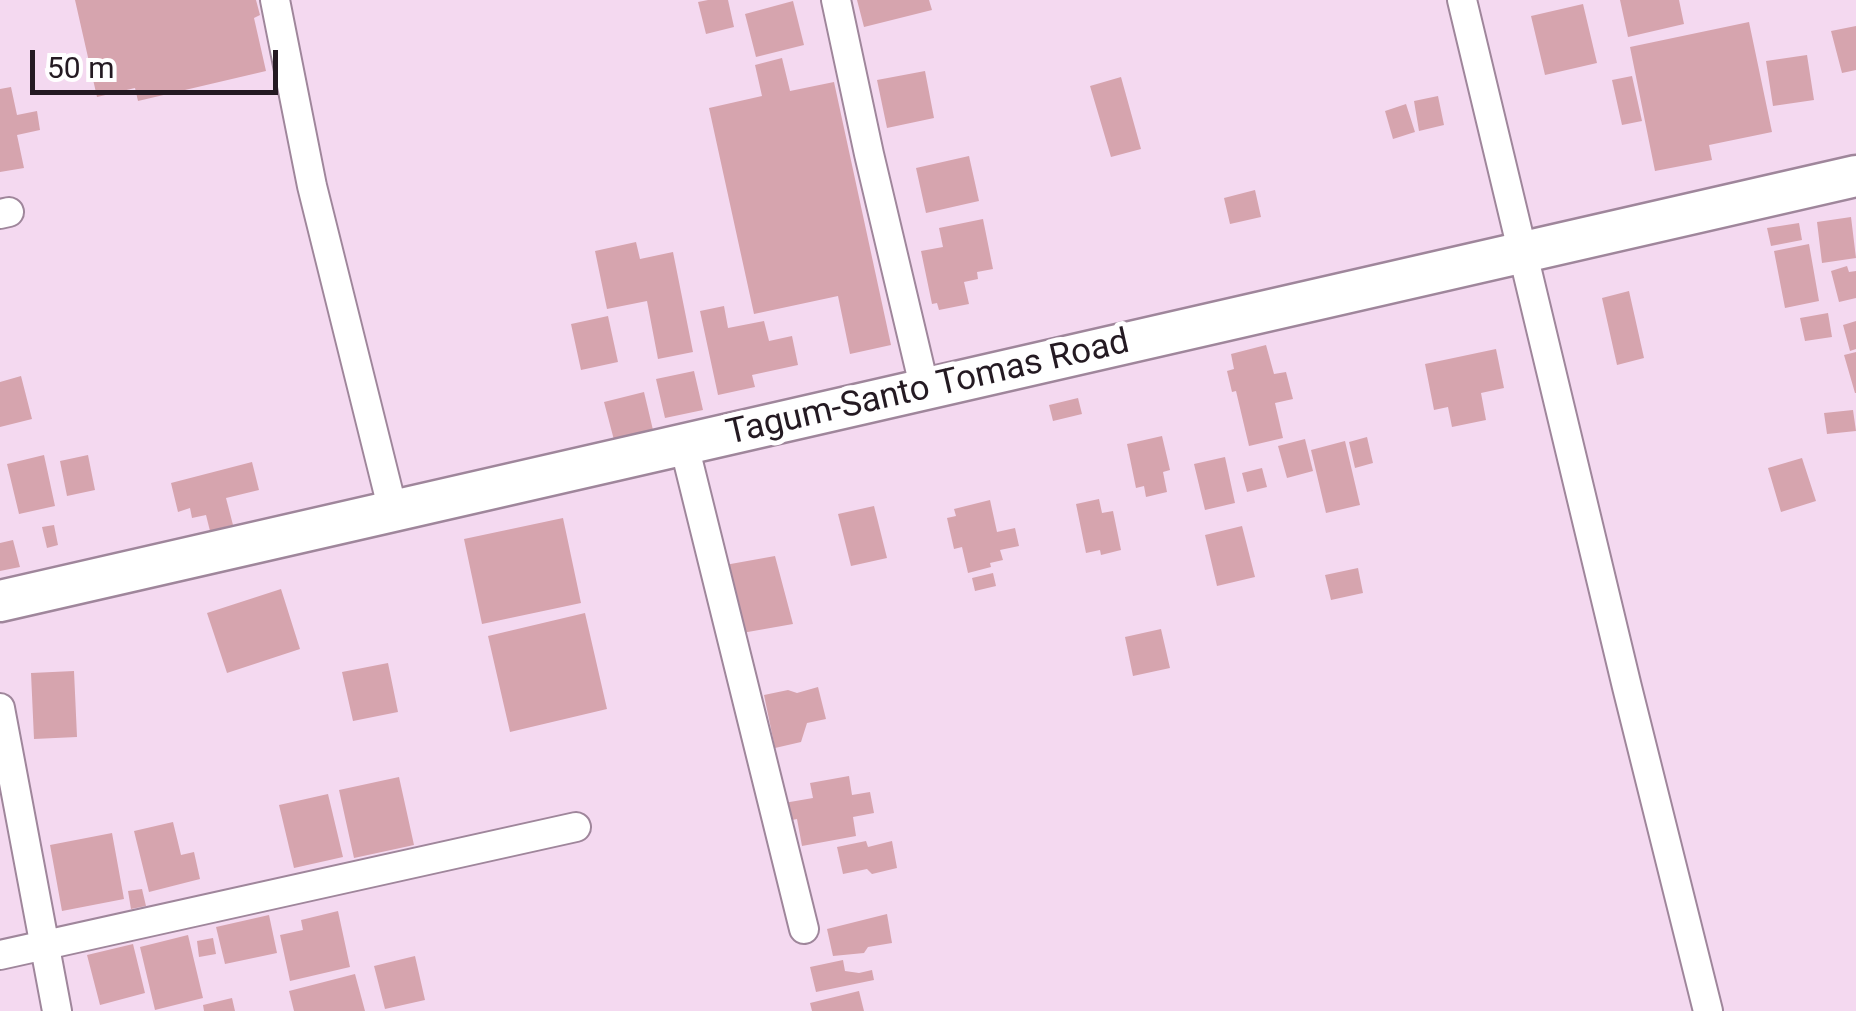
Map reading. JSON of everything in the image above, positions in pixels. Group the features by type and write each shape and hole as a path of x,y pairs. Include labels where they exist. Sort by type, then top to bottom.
{"main road":[{"name":"Tagum-Santo Tomas Road","path":"0,601 1856,176"}],"street":[{"path":"275,0 312,186 393,511"},
{"path":"836,0 868,154 925,390"},
{"path":"1462,0 1708,1011"},
{"path":"684,445 804,929"},
{"path":"0,708 57,1011"},
{"path":"0,956 576,828"}],"building":[{"path":"75,0 256,0 260,15 254,18 266,71 138,101 135,88 97,97"},
{"path":"728,0 734,27 706,34 698,2"},
{"path":"857,0 929,0 932,10 864,27"},
{"path":"1620,0 1679,0 1684,24 1628,37"},
{"path":"793,1 804,45 756,57 745,14"},
{"path":"1583,4 1597,63 1545,75 1531,16"},
{"path":"1749,22 1772,132 1709,145 1712,160 1655,171 1630,47"},
{"path":"1856,26 1856,70 1842,73 1831,31"},
{"path":"1807,55 1814,100 1773,106 1766,61"},
{"path":"782,58 790,91 834,82 891,345 850,354 838,296 754,314 709,108 762,96 755,65"},
{"path":"925,71 934,118 887,128 877,80"},
{"path":"1632,76 1642,121 1622,125 1612,80"},
{"path":"1121,77 1141,149 1111,157 1090,86"},
{"path":"11,87 17,115 37,111 40,130 17,135 24,168 0,172 0,89"},
{"path":"1438,96 1444,125 1419,131 1414,101"},
{"path":"1406,104 1415,132 1393,139 1385,111"},
{"path":"969,156 979,201 926,213 916,168"},
{"path":"1255,190 1261,217 1230,224 1224,198"},
{"path":"1851,217 1856,258 1822,263 1817,222"},
{"path":"983,219 993,269 977,272 978,279 964,282 969,304 939,310 937,303 932,304 921,251 943,247 939,228"},
{"path":"1799,223 1802,240 1771,246 1767,228"},
{"path":"636,242 640,259 673,252 693,352 658,359 647,301 607,309 595,251"},
{"path":"1809,244 1819,301 1785,308 1774,251"},
{"path":"1847,266 1849,272 1856,271 1856,298 1839,302 1831,271"},
{"path":"1629,291 1644,358 1617,365 1602,298"},
{"path":"724,306 728,328 764,321 769,341 792,336 798,365 752,375 755,387 718,395 700,311"},
{"path":"1828,313 1832,337 1805,341 1800,318"},
{"path":"608,316 618,362 581,370 571,324"},
{"path":"1856,321 1856,349 1850,351 1843,325"},
{"path":"1266,345 1274,374 1286,372 1293,399 1275,403 1283,438 1249,446 1236,391 1232,392 1227,371 1234,369 1231,354"},
{"path":"1496,349 1504,388 1481,393 1486,420 1452,427 1448,407 1434,410 1425,364"},
{"path":"1856,352 1856,393 1855,393 1844,355"},
{"path":"694,371 703,410 665,418 656,379"},
{"path":"21,376 32,419 0,427 0,382"},
{"path":"644,392 653,430 614,440 604,402"},
{"path":"1078,398 1082,414 1053,421 1049,405"},
{"path":"1853,410 1856,431 1827,434 1824,413"},
{"path":"1162,436 1170,470 1163,472 1167,492 1146,497 1144,486 1136,488 1127,444"},
{"path":"1367,437 1373,463 1355,468 1349,442"},
{"path":"1305,439 1313,471 1287,478 1278,446"},
{"path":"1345,441 1360,505 1326,513 1311,450"},
{"path":"44,455 55,506 19,514 7,464"},
{"path":"88,455 95,490 67,496 60,461"},
{"path":"1225,457 1235,503 1205,510 1194,464"},
{"path":"1802,458 1816,501 1781,512 1768,468"},
{"path":"252,462 259,490 226,498 233,525 210,531 206,515 192,518 190,508 178,512 171,483"},
{"path":"1262,468 1267,487 1247,492 1242,473"},
{"path":"1099,499 1102,513 1113,511 1121,550 1101,555 1100,550 1086,553 1076,504"},
{"path":"990,500 997,532 1015,528 1019,546 1000,550 1003,560 990,563 991,567 968,573 962,547 954,549 947,518 956,516 954,509"},
{"path":"874,506 887,558 851,566 838,514"},
{"path":"563,518 581,603 482,624 464,539"},
{"path":"54,525 58,545 47,548 42,527"},
{"path":"1242,526 1255,577 1217,586 1205,535"},
{"path":"13,540 20,567 0,571 0,543"},
{"path":"775,556 793,624 742,633 725,565"},
{"path":"1358,568 1363,593 1331,600 1325,575"},
{"path":"993,573 996,586 975,591 972,578"},
{"path":"281,589 300,649 227,673 207,613"},
{"path":"585,613 607,709 510,732 488,636"},
{"path":"1161,629 1170,668 1133,676 1125,637"},
{"path":"388,663 398,712 353,721 342,672"},
{"path":"74,671 77,737 34,739 31,673"},
{"path":"818,687 826,719 807,723 801,742 775,748 764,695"},
{"path":"849,776 852,795 870,792 874,813 853,817 856,836 802,846 797,819 787,821 784,803 813,798 810,783"},
{"path":"399,777 414,845 354,858 339,790"},
{"path":"328,794 343,857 294,868 279,805"},
{"path":"173,822 181,855 194,852 200,879 149,892 134,831"},
{"path":"112,833 124,899 62,911 50,845"},
{"path":"866,841 868,847 892,841 897,868 872,874 867,869 843,874 837,847"},
{"path":"142,889 146,906 131,909 128,891"},
{"path":"338,911 350,967 290,981 280,935 303,930 301,920"},
{"path":"887,914 892,943 868,947 864,953 833,956 827,929"},
{"path":"269,915 277,953 225,964 216,927"},
{"path":"188,935 203,998 155,1010 140,947"},
{"path":"213,938 216,954 199,957 197,941"},
{"path":"133,944 145,993 100,1005 87,955"},
{"path":"415,956 425,1000 385,1009 374,966"},
{"path":"843,960 845,971 872,970 874,980 816,992 810,967"},
{"path":"355,974 365,1011 294,1011 289,991"},
{"path":"859,991 864,1011 812,1011 810,1003"},
{"path":"232,998 235,1011 204,1011 203,1005"}]}
